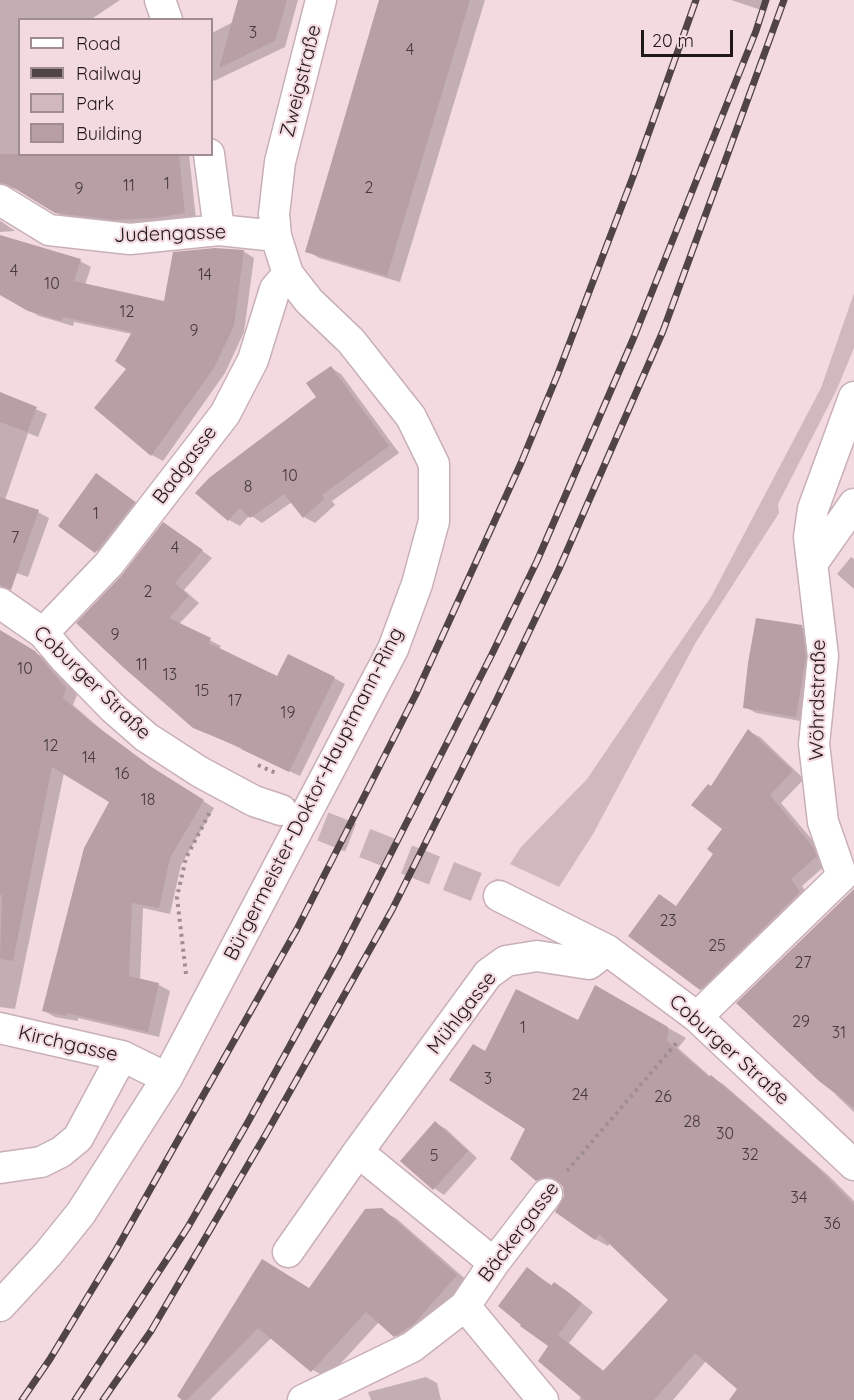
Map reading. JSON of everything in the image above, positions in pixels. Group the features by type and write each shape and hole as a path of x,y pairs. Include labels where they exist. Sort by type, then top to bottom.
{"street":[{"path":"160,0 166,18"},
{"name":"Zweigstraße","path":"280,162 321,0"},
{"path":"209,156 219,230"},
{"name":"Bürgermeister-Doktor-Hauptmann-Ring","path":"0,1306 48,1254 81,1213 167,1078 393,649 417,584 434,521 434,464 411,417 351,341 309,300 288,274 276,236 274,214 280,162"},
{"name":"Judengasse","path":"0,200 49,230 130,238 219,230 276,236"},
{"name":"Badgasse","path":"43,633 109,564 225,414 253,360 275,289 288,274"},
{"name":"Wöhrdstraße","path":"697,1017 848,871 823,822 814,744 823,656 810,537 813,509 854,397"},
{"path":"812,564 854,504"},
{"name":"Coburger Straße","path":"0,603 43,633 105,700 146,737 200,772 254,801 281,810"},
{"name":"Coburger Straße","path":"500,896 607,950 697,1017 854,1165"},
{"name":"Mühlgasse","path":"288,1252 357,1152 488,974 506,962 537,956 589,964 607,950"},
{"name":"Kirchgasse","path":"0,1028 122,1056 167,1078"},
{"path":"0,1168 41,1162 61,1152 78,1138 122,1056"},
{"path":"357,1152 494,1263"},
{"name":"Bäckergasse","path":"303,1400 412,1347 465,1306 494,1263 547,1194"},
{"path":"465,1306 543,1400"}],"path":[{"path":"200,1015 188,988 177,897 186,858 224,784"},
{"name":"Bäckergasse","path":"547,1194 697,1017"}],"green space":[{"path":"854,293 854,348 837,389 778,504 779,513 696,642 593,834 559,887 510,864 521,847 587,779 711,597 821,388"}],"building":[{"path":"238,0 287,0 275,41 219,68"},
{"path":"379,0 470,0 387,276 305,252"},
{"path":"0,154 179,156 185,213 154,218 114,220 55,213 9,185 0,183"},
{"path":"0,235 81,259 74,281 164,301 173,252 215,248 244,250 234,326 214,368 151,456 94,408 126,369 115,361 132,332 63,317 62,321 28,311 0,295"},
{"path":"331,366 389,446 322,495 325,498 303,518 284,494 250,518 240,508 228,521 195,493 209,478 316,397 306,383"},
{"path":"0,392 37,407 27,432 0,422"},
{"path":"96,473 135,502 95,553 58,526"},
{"path":"0,497 39,510 11,590 0,586"},
{"path":"163,522 203,550 175,583 189,596 169,618 211,638 209,643 277,676 288,654 335,677 289,772 242,748 193,728 76,623 121,576"},
{"path":"756,618 802,625 806,656 796,717 743,708"},
{"path":"0,630 35,651 66,688 63,698 91,722 150,766 204,800 170,858 159,908 132,903 129,976 159,983 148,1032 67,1013 67,1016 42,1011 84,848 109,802 52,767 13,961 0,959 2,895 0,895"},
{"path":"748,729 793,771 770,795 813,847 817,856 791,879 800,892 700,990 628,936 659,894 676,906 713,854 707,849 722,829 691,805 708,784 711,786"},
{"path":"854,889 854,1108 819,1081 736,1003"},
{"path":"595,985 668,1027 666,1040 709,1077 711,1075 817,1167 854,1205 854,1400 729,1400 737,1389 695,1353 654,1400 584,1400 538,1361 548,1346 520,1326 498,1306 527,1267 551,1286 554,1282 582,1303 558,1335 603,1371 668,1300 599,1234 595,1240 555,1212 564,1196 563,1187 558,1181 549,1177 536,1181 510,1159 525,1129 449,1080 473,1044 485,1051 516,989 578,1020"},
{"path":"435,1121 468,1151 433,1190 400,1161"},
{"path":"382,1208 457,1275 415,1323 394,1337 366,1312 311,1372 258,1328 187,1400 182,1400 177,1396 262,1259 309,1288 365,1209"}],"tunnel":[{"path":"281,810 499,896"}],"railway":[{"path":"22,1400 50,1359 116,1250 297,929 416,694 521,463 557,376 634,174 696,0"},
{"path":"75,1400 188,1227 248,1122 339,956 492,654 537,561 634,337 756,31 766,0"},
{"path":"103,1400 151,1331 266,1134 392,910 497,699 559,569 663,331 784,0"}]}
